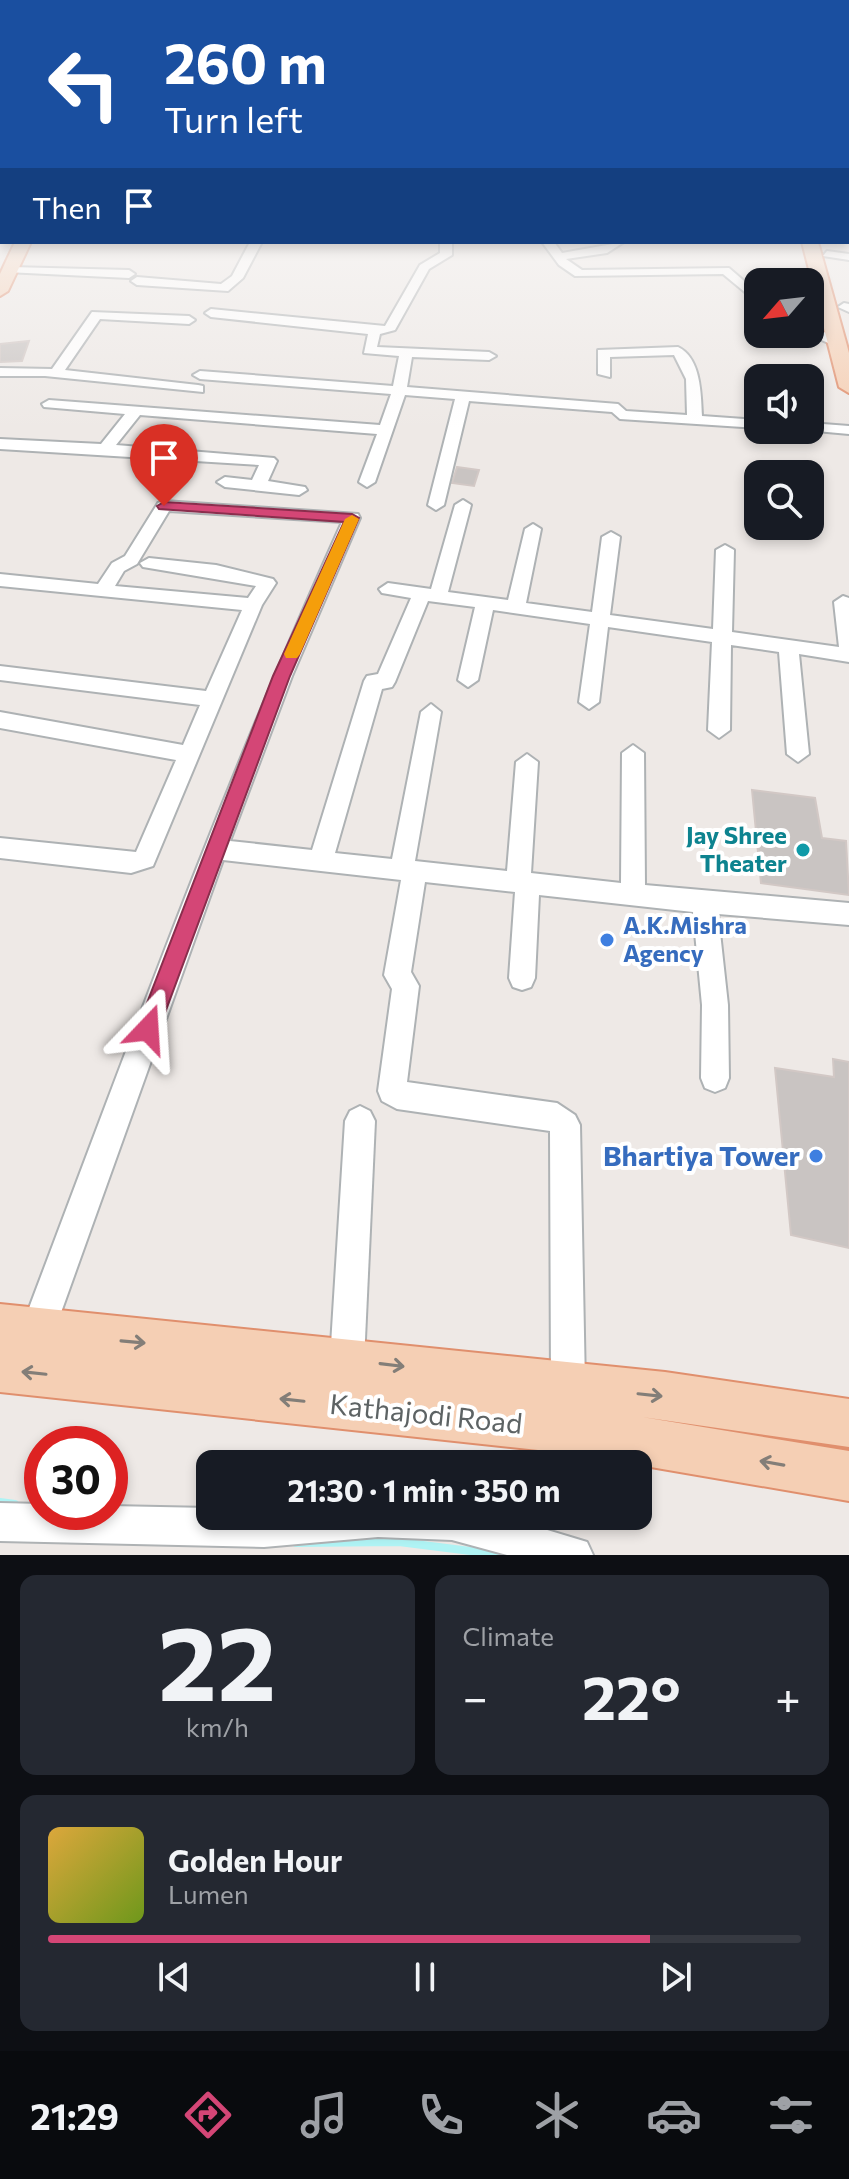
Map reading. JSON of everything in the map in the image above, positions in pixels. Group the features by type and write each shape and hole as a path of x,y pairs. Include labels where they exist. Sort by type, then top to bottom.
{"main road":[{"path":"820,284 849,387"},
{"path":"838,284 847,312"},
{"name":"Kathajodi Road","path":"18,1330 347,1361 849,1423"},
{"name":"Kathajodi Road","path":"0,1369 575,1430 849,1476"}],"street":[{"path":"187,284 224,288 230,284"},
{"path":"211,313 389,330 415,284"},
{"path":"56,373 96,315 189,320"},
{"path":"375,331 369,350 489,356"},
{"path":"824,337 835,342"},
{"path":"605,374 603,353 678,351 693,379 695,420"},
{"path":"367,482 400,389 406,353"},
{"path":"0,372 400,389 618,408 620,415 744,423"},
{"path":"436,505 463,396"},
{"path":"49,404 137,408 105,449"},
{"path":"135,412 387,430"},
{"path":"824,428 849,430"},
{"path":"0,444 269,461 258,485"},
{"path":"225,482 299,490"},
{"path":"321,861 374,681 385,682 430,595 463,505"},
{"path":"18,1330 215,849 282,676 352,518 164,506 131,560 118,567 103,590"},
{"path":"516,607 533,529"},
{"path":"589,702 611,537"},
{"path":"719,730 725,550"},
{"path":"0,848 139,863 148,853 253,605 267,583 216,571 149,563"},
{"path":"0,580 253,605"},
{"path":"388,589 849,655"},
{"path":"843,602 849,647"},
{"path":"468,680 485,603"},
{"path":"788,646 798,754"},
{"path":"0,673 215,699"},
{"path":"431,712 408,870 397,975 406,984 392,1091 397,1095 562,1119 567,1130 568,1386"},
{"path":"0,720 191,755"},
{"path":"633,753 633,894"},
{"path":"522,978 527,762"},
{"path":"215,849 704,902 849,914"},
{"path":"704,902 715,1005 715,1078"},
{"path":"347,1361 360,1121"},
{"path":"0,1522 264,1528 378,1518 452,1521 574,1555"}],"building":[{"path":"29,341 22,361 0,362 0,344"},
{"path":"457,467 479,470 474,486 452,483"},
{"name":"Jay Shree Theater","path":"752,790 815,798 822,838 846,841 849,895 761,883"},
{"name":"Bhartiya Tower","path":"833,1059 849,1062 849,1248 791,1235 775,1068 834,1077"}],"waterway":[{"path":"0,1502 15,1504"},
{"path":"296,1543 399,1542 502,1555"}],"slow traffic":[{"path":"292,654 352,519"}],"place":[{"name":"Jay Shree Theater","path":"803,850"},
{"name":"A.K.Mishra Agency","path":"607,940"},
{"name":"Bhartiya Tower","path":"816,1156"}],"route":[{"path":"148,1029 282,676 352,518 164,506"}]}
